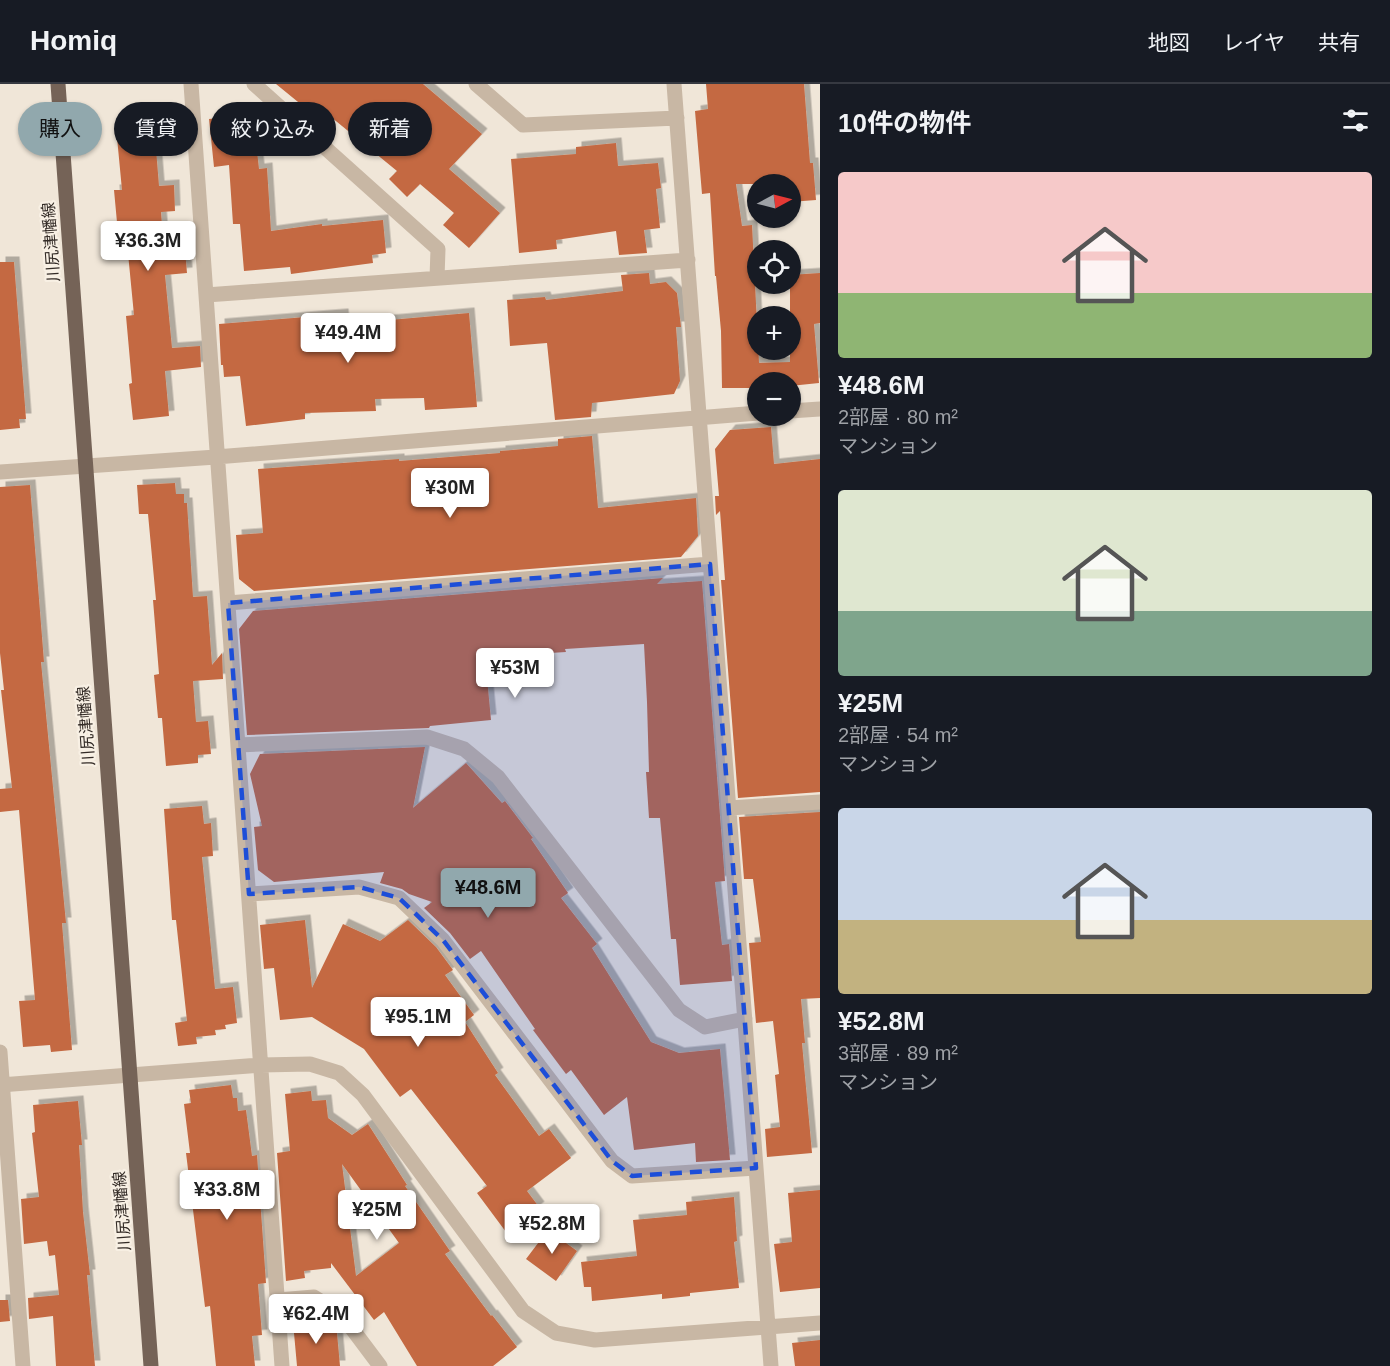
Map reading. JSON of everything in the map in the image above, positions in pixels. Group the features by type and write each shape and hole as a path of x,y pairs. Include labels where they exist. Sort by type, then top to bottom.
{"main road":[{"name":"川尻津幡線","path":"58,84 151,1366"}],"street":[{"path":"191,84 282,1366"},
{"path":"254,84 438,249 437,278"},
{"path":"476,84 523,125 677,118"},
{"path":"674,84 771,1366"},
{"path":"206,295 688,260"},
{"path":"801,410 820,408"},
{"path":"0,472 216,457 747,414"},
{"path":"228,603 710,564"},
{"path":"238,745 427,737 464,748 498,777 680,1010 705,1027 745,1019"},
{"path":"729,808 820,801"},
{"path":"249,894 359,887 399,898 443,940 618,1166 632,1176 756,1168"},
{"path":"0,1052 6,1232 23,1366"},
{"path":"1,1085 261,1065 310,1064 339,1073 363,1095 524,1311 556,1333 595,1340 820,1323"},
{"path":"278,1300 314,1298 341,1314 380,1366"}],"highlighted area":[{"path":"710,564 756,1168 632,1176 612,1161 443,940 399,898 359,887 249,894 228,603"}],"building":[{"path":"276,84 423,84 482,134 449,169 500,213 469,248 443,225 454,213 420,184 407,197 389,179 397,171 379,156 432,156 432,102 348,102 348,131 336,121 336,102 298,102"},
{"path":"706,84 804,84 810,163 813,163 816,200 801,201 801,174 747,174 747,184 736,184 742,226 752,228 753,240 747,240 747,294 756,294 756,306 747,306 747,360 759,360 759,363 801,360 801,306 790,306 790,294 801,294 801,274 820,273 820,323 814,324 819,383 801,385 801,372 747,372 747,388 722,388 721,331 710,193 702,194 695,111 708,109"},
{"path":"616,143 618,166 658,163 661,188 656,189 660,228 644,230 647,253 619,255 616,231 556,240 557,249 519,253 511,159 576,154 576,147"},
{"path":"119,156 157,156 159,186 174,185 175,211 161,212 164,252 185,250 187,273 165,275 172,348 200,346 201,367 165,371 169,416 133,420 126,316 134,315 127,243 119,244 114,190 122,190"},
{"path":"213,156 258,156 259,169 267,168 271,231 322,224 322,226 383,220 386,253 372,255 373,263 291,274 290,267 244,271 240,224 233,224 229,165 214,167"},
{"path":"0,262 14,262 26,419 19,419 20,428 0,430"},
{"path":"649,273 650,284 666,282 677,293 681,327 676,327 680,381 674,394 592,403 591,417 555,420 547,343 510,346 507,300 545,297 546,300 623,291 621,275"},
{"path":"469,313 477,407 425,410 424,398 375,399 376,411 305,413 305,419 246,426 240,376 224,377 223,365 221,365 219,324 343,314 344,324"},
{"path":"771,427 774,464 820,459 820,792 738,798 721,580 725,580 720,511 716,515 715,496 719,496 715,449 730,430"},
{"path":"592,436 598,508 696,498 698,536 681,557 254,591 239,579 236,535 263,533 258,469 500,453 500,451 558,446 558,439"},
{"path":"175,483 176,494 184,494 184,503 187,503 193,597 207,596 212,665 222,653 223,679 193,681 196,722 208,721 211,754 198,755 198,763 166,766 162,718 158,718 154,675 159,674 153,600 156,600 148,514 139,514 137,485"},
{"path":"30,485 44,662 41,662 66,923 62,923 72,1050 51,1052 50,1045 23,1047 19,1001 35,1000 19,810 0,812 0,789 12,788 1,690 4,690 0,653 0,487"},
{"path":"663,578 657,584 702,581 725,881 715,882 722,945 729,944 732,981 680,985 676,939 671,939 660,818 649,818 644,644 485,657 491,720 430,726 429,728 247,735 239,629 253,611"},
{"path":"425,747 413,808 466,763 502,803 505,801 533,838 531,839 568,893 561,898 597,944 592,948 651,1042 679,1053 720,1049 730,1160 696,1162 695,1143 634,1150 627,1097 604,1115 571,1070 566,1074 533,1030 535,1029 481,951 470,959 450,933 424,908 432,902 409,894 402,889 380,883 384,872 274,882 258,870 254,827 262,826 250,774 260,754"},
{"path":"202,806 204,824 211,823 213,856 202,857 215,989 233,987 237,1023 225,1025 226,1029 215,1030 216,1035 196,1037 197,1044 178,1046 175,1023 187,1021 176,920 172,920 164,809"},
{"path":"820,812 820,998 801,999 805,1043 802,1043 812,1153 767,1157 765,1129 780,1127 775,1075 779,1074 773,1021 756,1023 749,943 761,942 753,879 744,879 739,817"},
{"path":"305,920 312,988 343,924 380,941 408,920 436,947 453,970 445,975 474,1015 465,1022 498,1073 495,1075 539,1136 549,1129 571,1158 527,1191 539,1207 506,1232 477,1193 487,1186 411,1089 400,1097 364,1049 312,1017 280,1020 274,968 264,969 260,925"},
{"path":"231,1085 233,1098 237,1098 238,1111 246,1110 252,1156 257,1155 266,1283 258,1284 262,1335 252,1336 255,1366 216,1366 210,1306 205,1307 186,1153 190,1153 184,1104 191,1103 189,1090"},
{"path":"311,1091 312,1101 326,1100 328,1118 352,1135 368,1124 407,1185 405,1186 450,1251 445,1254 517,1347 493,1366 417,1366 384,1312 374,1320 331,1263 331,1268 304,1271 305,1278 286,1281 277,1153 290,1151 285,1094","holes":["342,1164 399,1243 356,1276"]},
{"path":"78,1101 82,1145 79,1145 83,1212 90,1275 87,1275 95,1366 56,1366 53,1316 29,1319 28,1298 59,1295 55,1255 49,1256 47,1241 24,1244 21,1199 39,1197 32,1133 35,1132 33,1105"},
{"path":"820,1190 820,1288 780,1292 774,1244 792,1242 788,1193"},
{"path":"734,1197 737,1241 734,1242 739,1288 690,1293 690,1296 662,1299 662,1294 592,1301 591,1287 584,1287 581,1262 637,1256 633,1220 687,1215 686,1202"},
{"path":"548,1230 577,1251 556,1281 526,1259"},
{"path":"0,1300 8,1300 10,1321 0,1322"},
{"path":"315,1320 337,1333 340,1366 297,1366 293,1322"},
{"path":"820,1340 820,1366 795,1366 792,1343"}]}
